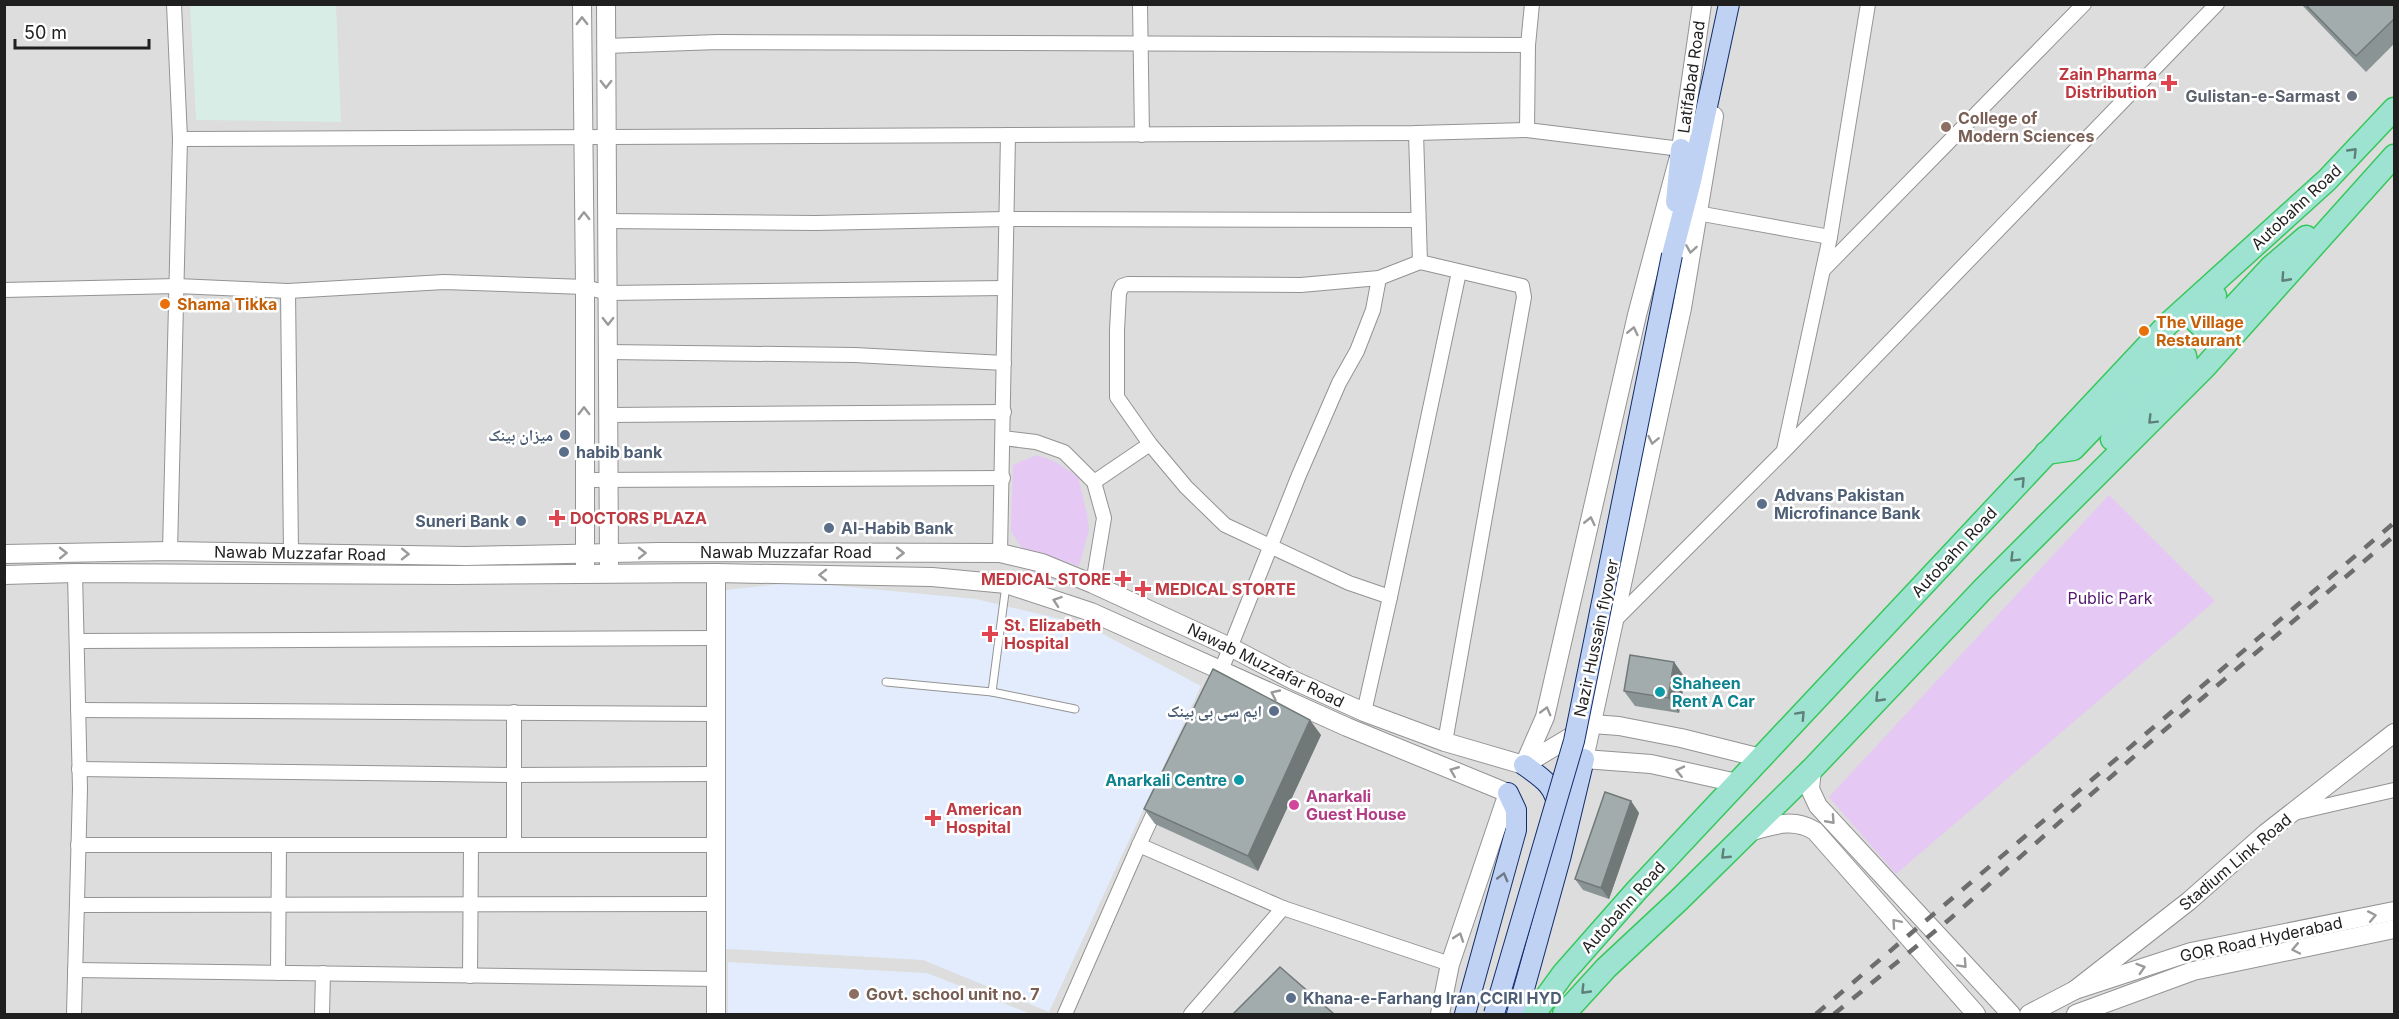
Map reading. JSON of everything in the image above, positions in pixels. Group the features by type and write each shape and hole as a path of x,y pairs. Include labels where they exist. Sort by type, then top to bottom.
{"highway":[{"name":"Autobahn Road","path":"1534,1014 1563,974 1638,890 2168,324 2327,180 2394,109"},
{"name":"Autobahn Road","path":"1564,1014 1606,968 1812,769 1984,588 2205,367 2394,156"},
{"path":"2254,245 2197,318 2197,324 2208,332 2211,332 2271,267 2379,173"},
{"path":"2046,453 2073,449 2170,348 2177,349 2185,356 2186,362 2096,456 2079,493"}],"main road":[{"path":"1672,255 1691,181 1730,4"},
{"path":"1672,255 1681,148"},
{"name":"Nazir Hussain flyover","path":"1494,1014 1574,741 1672,255"},
{"path":"1517,1014 1561,855 1584,759"},
{"path":"1524,765 1549,784 1556,794 1560,812 1561,855"},
{"path":"1465,1014 1516,830 1516,810 1508,793"}],"street":[{"path":"170,551 180,139 174,4"},
{"path":"582,4 585,574"},
{"path":"606,4 609,574"},
{"path":"1140,4 1142,135"},
{"path":"1527,130 1528,45 1532,4"},
{"name":"Latifabad Road","path":"1524,765 1545,717 1637,315 1681,148 1702,4"},
{"path":"1584,759 1682,308 1717,102 1730,4"},
{"path":"1784,451 1824,269 1868,4"},
{"path":"1824,269 2084,4"},
{"path":"1615,620 1784,451 2217,4"},
{"path":"606,46 718,42 1528,45"},
{"path":"180,139 607,135 1142,135 1527,130 1681,148"},
{"path":"1416,133 1420,262"},
{"path":"1000,553 1008,135"},
{"path":"1697,213 1830,237"},
{"path":"607,221 816,223 1006,219 1418,220"},
{"path":"1390,597 1349,583 1224,525 1186,487 1150,444 1117,397 1117,330 1119,292 1122,286 1128,284 1301,285 1379,278 1420,262 1522,286 1524,291 1445,742"},
{"path":"1364,712 1459,272"},
{"path":"1213,688 1232,648 1270,546 1339,383 1357,351 1373,310 1379,278"},
{"path":"4,290 177,286 288,291 444,282 585,287 608,293 1005,288"},
{"path":"288,291 291,552"},
{"path":"608,352 855,355 1004,363"},
{"path":"609,415 1004,412"},
{"path":"1004,438 1036,442 1064,452 1095,482 1104,518 1093,585"},
{"path":"1095,482 1150,444"},
{"path":"585,480 1003,477"},
{"name":"Nawab Muzzafar Road","path":"4,554 170,551 466,556 609,553 1000,553 1042,563 1093,585 1232,648 1293,680 1364,712 1445,742 1524,765"},
{"path":"74,1014 79,769 75,573"},
{"name":"Nawab Muzzafar Road","path":"4,575 75,573 716,573 932,577 1006,584 1090,612 1347,727 1508,793"},
{"path":"716,573 716,1014"},
{"path":"77,641 716,638"},
{"path":"78,710 716,714"},
{"path":"514,712 514,845"},
{"path":"1524,765 1592,724 1620,726 1681,738 1761,758"},
{"name":"Stadium Link Road","path":"2075,990 2189,901 2292,813 2394,733"},
{"path":"1549,784 1584,759 1651,764 1737,783"},
{"path":"79,769 514,776 716,774"},
{"path":"1812,769 1810,789 1818,806 2011,1014"},
{"path":"2292,813 2394,790"},
{"path":"1440,1014 1450,964 1508,793"},
{"path":"1065,1014 1162,794"},
{"path":"1748,832 1786,822 1805,825 1815,831 1976,1014"},
{"path":"78,845 716,844"},
{"path":"278,973 279,845"},
{"path":"470,976 471,845"},
{"path":"1139,845 1283,908 1450,964"},
{"path":"77,905 716,904"},
{"path":"1191,1014 1283,908"},
{"name":"GOR Road Hyderabad","path":"2030,1014 2075,990 2191,952 2394,911"},
{"name":"GOR Road Hyderabad","path":"2076,1014 2193,971 2394,929"},
{"path":"75,970 716,979"},
{"path":"322,1014 323,974"}],"lane":[{"path":"992,692 1006,584"},
{"path":"886,682 992,692 1075,709"}],"shaded area":[{"path":"5,5 2394,5 2394,1014 5,1014"},
{"path":"190,5 336,5 341,122 196,120"},
{"name":"American Hospital","path":"798,582 976,599 1086,625 1201,686 1049,1012 923,960 726,949 726,590"},
{"name":"Govt. school unit no. 7","path":"728,962 927,973 1031,1014 728,1014"}],"green space":[{"path":"1037,455 1056,462 1078,477 1089,530 1079,566 1022,548 1011,531 1013,465"},
{"name":"Public Park","path":"2109,495 2215,601 1896,874 1829,797"}],"building":[{"path":"2305,4 2394,4 2394,19 2356,56"},
{"path":"1630,655 1674,662 1668,698 1624,691"},
{"name":"Anarkali Centre","path":"1213,669 1310,720 1248,856 1144,809"},
{"path":"1605,792 1631,801 1601,888 1575,879"},
{"path":"1280,967 1334,1014 1233,1014"}],"railway":[{"path":"1816,1014 2394,523"},
{"path":"1834,1014 1951,918 2147,745 2394,536"}],"place":[{"name":"Zain Pharma Distribution","path":"2169,83"},
{"name":"Gulistan-e-Sarmast","path":"2352,96"},
{"name":"College of Modern Sciences","path":"1946,127"},
{"name":"Shama Tikka","path":"165,304"},
{"name":"The Village Restaurant","path":"2144,331"},
{"name":"میزان بینک","path":"565,435"},
{"name":"habib bank","path":"564,452"},
{"name":"Advans Pakistan Microfinance Bank","path":"1762,504"},
{"name":"DOCTORS PLAZA","path":"557,518"},
{"name":"Suneri Bank","path":"521,521"},
{"name":"Al-Habib Bank","path":"829,528"},
{"name":"MEDICAL STORE","path":"1123,579"},
{"name":"MEDICAL STORTE","path":"1143,589"},
{"name":"St. Elizabeth Hospital","path":"990,634"},
{"name":"Shaheen Rent A Car","path":"1660,692"},
{"name":"ایم سی بی بینک","path":"1274,711"},
{"name":"Anarkali Centre","path":"1239,780"},
{"name":"Anarkali Guest House","path":"1294,805"},
{"name":"American Hospital","path":"933,818"},
{"name":"Govt. school unit no. 7","path":"854,994"},
{"name":"Khana-e-Farhang Iran CCIRI HYD","path":"1291,998"}]}
